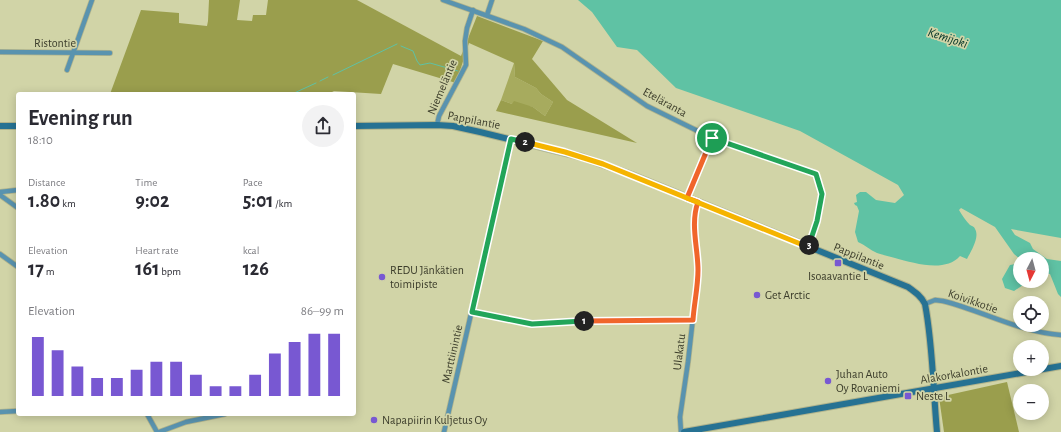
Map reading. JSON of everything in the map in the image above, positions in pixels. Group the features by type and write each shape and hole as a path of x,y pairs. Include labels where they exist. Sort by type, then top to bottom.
{"street":[{"path":"68,70 92,0"},
{"name":"Eteläranta","path":"444,0 524,29 562,46 648,106 712,138 816,174 822,194 817,221 808,247"},
{"path":"487,15 492,0"},
{"name":"Niemeläntie","path":"437,125 439,116 466,65 464,41 473,10"},
{"name":"Ristontie","path":"0,52 110,53"},
{"name":"Pappilantie","path":"356,126 437,125 470,130 511,139 596,161 908,287 923,299 925,304"},
{"path":"0,126 16,126"},
{"path":"687,198 712,138"},
{"name":"Marttiinintie","path":"444,432 511,139"},
{"path":"0,192 16,190"},
{"path":"0,195 16,207"},
{"name":"Ulakatu","path":"680,432 680,417 698,273 694,227 698,202"},
{"path":"0,254 16,266"},
{"name":"Koivikkotie","path":"925,304 935,300 943,300 1020,328 1061,336"},
{"path":"925,304 934,379 933,388 937,432"},
{"path":"472,312 532,324 596,321 693,320"},
{"name":"Alakorkalontie","path":"684,432 1061,366"},
{"path":"0,412 16,411"},
{"path":"148,416 158,432 186,422 215,416"}],"green space":[{"path":"209,0 240,0 237,20 252,21 253,15 266,15 268,0 357,0 461,56 477,16 543,41 532,59 567,100 637,143 496,111 501,100 512,104 514,101 533,107 545,116 553,102 541,94 536,88 515,77 514,63 469,43 456,83 393,64 381,94 334,91 111,92 141,10 179,13 179,23 207,26"},
{"path":"514,63 515,77 536,88 541,94 553,102 545,116 533,107 512,104 501,100"},
{"path":"1007,382 1013,407 1013,420 1016,420 1019,432 944,432 939,397"}],"water":[{"name":"Kemijoki","path":"578,0 1061,0 1061,238 1011,229 1015,235 1030,243 1033,249 1037,252 1013,253 995,227 961,208 959,210 960,212 970,225 974,227 976,232 974,244 967,259 960,256 954,261 946,264 929,265 911,262 874,252 858,242 855,232 859,211 854,203 857,202 856,195 860,192 866,192 876,200 895,203 904,195 898,185 800,131 676,88 637,50 617,47 592,12"},
{"path":"1049,259 1061,261 1061,297 1058,294 1050,274"},
{"path":"1013,264 1013,288 1018,288 1014,291 1005,288 1002,279 1010,265"}],"waterway":[{"path":"333,75 397,44"},
{"path":"401,46 413,51 420,65 430,63 458,71"},
{"path":"320,81 328,77"},
{"path":"296,92 316,83"}],"place":[{"name":"Isoaavantie L","path":"838,263"},
{"name":"REDU Jänkätien toimipiste","path":"382,277"},
{"name":"Get Arctic","path":"757,295"},
{"name":"Juhan Auto Oy Rovaniemi","path":"828,381"},
{"name":"Neste L","path":"908,396"},
{"name":"Napapiirin Kuljetus Oy","path":"374,420"}],"route":[{"path":"712,138 687,198 698,202 694,227 698,273 693,320 596,321 532,324 472,312 511,139 565,152 603,164 682,196 698,202 808,247 817,221 822,194 816,174 712,138"}]}
